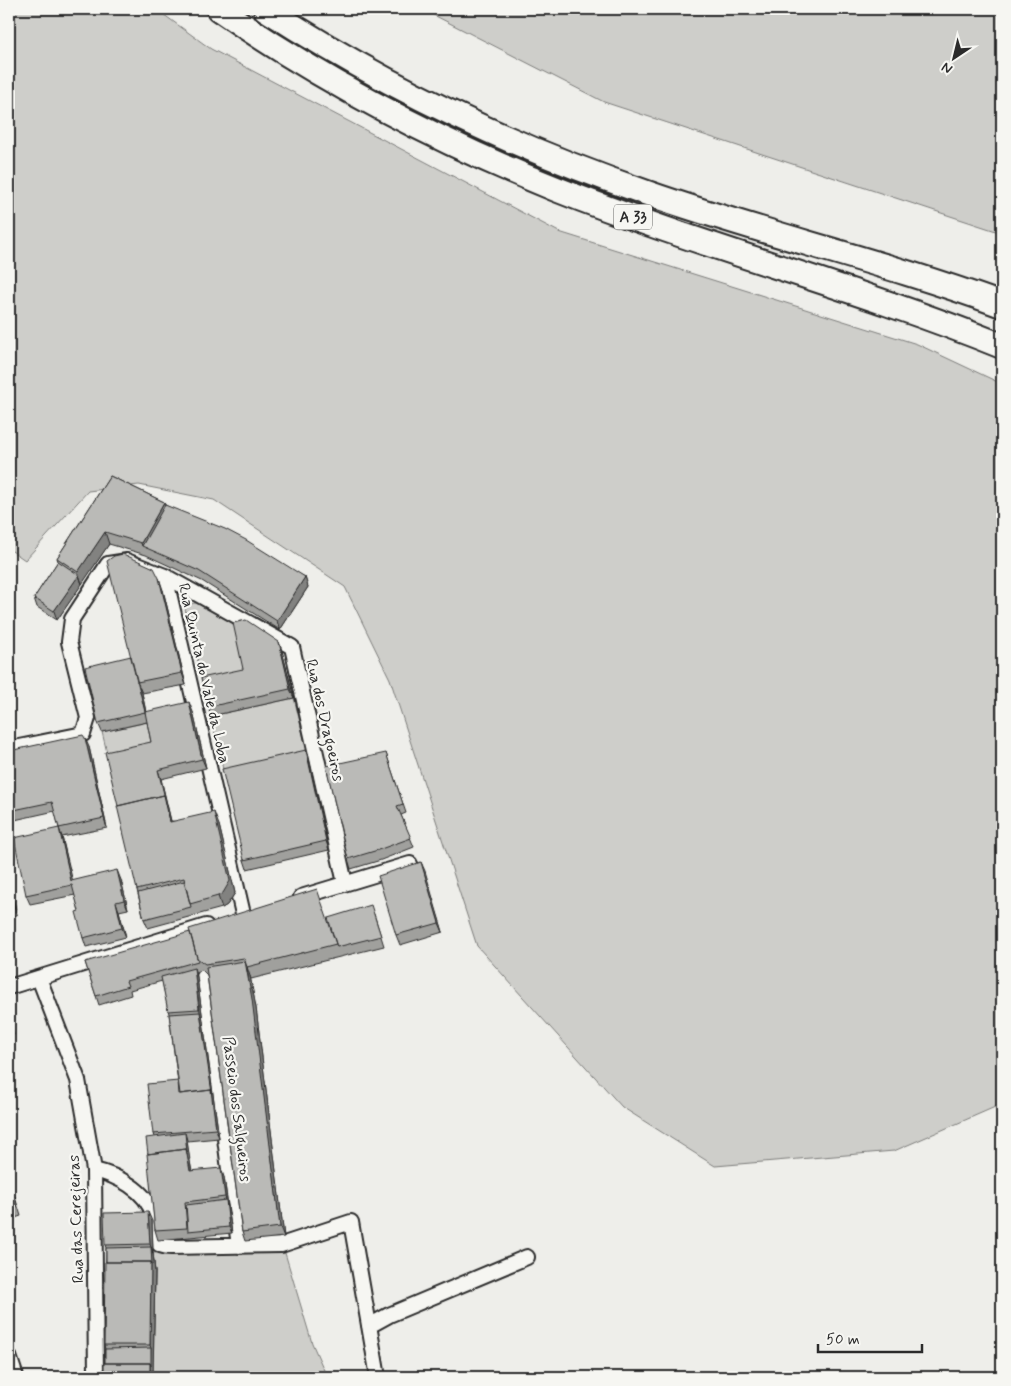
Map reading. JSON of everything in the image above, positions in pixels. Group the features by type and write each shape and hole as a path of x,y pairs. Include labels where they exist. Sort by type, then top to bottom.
{"highway":[{"name":"A 33","path":"219,9 265,40 352,92 401,119 500,165 592,202 938,320 1002,346"},
{"name":"A 33","path":"266,9 345,57 402,88 472,123 561,162 649,194 922,278 1002,305"}],"street":[{"name":"Rua Quinta do Vale da Loba","path":"9,749 83,734 88,718 69,642 72,619 108,564 128,561 165,576 238,916 260,909"},
{"name":"Rua dos Dragoeiros","path":"165,576 292,647 345,883"},
{"path":"287,901 410,864"},
{"path":"9,987 216,923"},
{"name":"Passeio dos Salgueiros","path":"204,977 239,1246"},
{"name":"Rua das Cerejeiras","path":"39,978 78,1080 94,1170 96,1377"},
{"path":"94,1170 119,1178 138,1192 153,1214 155,1240 158,1244 171,1248 281,1245 351,1222 378,1377"},
{"path":"369,1326 389,1315 527,1257"},
{"path":"9,1356 16,1377"}],"shaded area":[{"path":"9,9 156,9 211,49 559,232 917,344 1002,384 1002,1104 894,1151 715,1166 622,1107 477,946 390,679 345,587 214,500 139,485 88,491 25,560 9,549"},
{"path":"422,9 1002,9 1002,233 604,102"},
{"path":"202,602 249,630 246,678 204,687 185,609 188,604"},
{"path":"294,698 309,759 225,778 211,716"},
{"path":"148,722 155,751 109,761 102,732"},
{"path":"153,1253 285,1253 312,1343 327,1377 153,1377 155,1272"}],"building":[{"path":"110,476 164,502 141,543 105,532 78,572 57,558"},
{"path":"165,505 225,529 305,577 277,621 199,571 142,546"},
{"path":"123,554 154,568 159,578 182,673 137,682 107,561 114,556"},
{"path":"58,561 79,575 54,611 34,598"},
{"path":"246,620 279,642 290,689 208,707 201,678 243,669 233,623"},
{"path":"131,656 145,712 98,723 85,667"},
{"path":"189,702 202,759 158,770 165,798 164,795 118,806 105,752 151,742 145,712"},
{"path":"83,735 104,818 59,828 52,802 9,811 9,751"},
{"path":"306,750 326,841 244,860 222,769"},
{"path":"386,753 403,804 397,806 411,838 348,859 326,766"},
{"path":"164,795 170,822 214,812 230,881 223,893 218,896 190,904 184,878 137,890 117,806"},
{"path":"59,828 71,881 117,870 124,900 116,902 122,928 83,938 76,912 79,911 72,885 26,895 14,838"},
{"path":"421,862 439,923 396,935 378,876"},
{"path":"184,881 191,907 144,919 138,893"},
{"path":"9,884 14,906 9,907"},
{"path":"317,889 336,944 247,967 244,958 205,964 197,958 189,929"},
{"path":"371,905 381,936 337,947 328,918"},
{"path":"190,932 198,961 126,981 128,986 96,996 85,962"},
{"path":"245,961 252,999 280,1227 242,1232 206,967"},
{"path":"194,968 199,1009 168,1011 161,977"},
{"path":"200,1012 212,1093 211,1090 180,1094 169,1014"},
{"path":"178,1081 179,1094 211,1090 216,1129 153,1134 147,1084"},
{"path":"185,1133 187,1152 186,1149 148,1154 146,1138"},
{"path":"186,1149 190,1171 221,1168 225,1197 185,1202 187,1228 155,1230 147,1154"},
{"path":"9,1179 17,1207 9,1210"},
{"path":"226,1200 229,1227 188,1231 186,1205"},
{"path":"148,1212 150,1244 105,1245 104,1213"},
{"path":"151,1247 152,1265 151,1262 106,1262 106,1248"},
{"path":"105,1262 151,1262 150,1345 104,1345"},
{"path":"151,1348 151,1366 150,1363 105,1363 105,1349"},
{"path":"104,1363 150,1363 150,1377 104,1377"}]}
